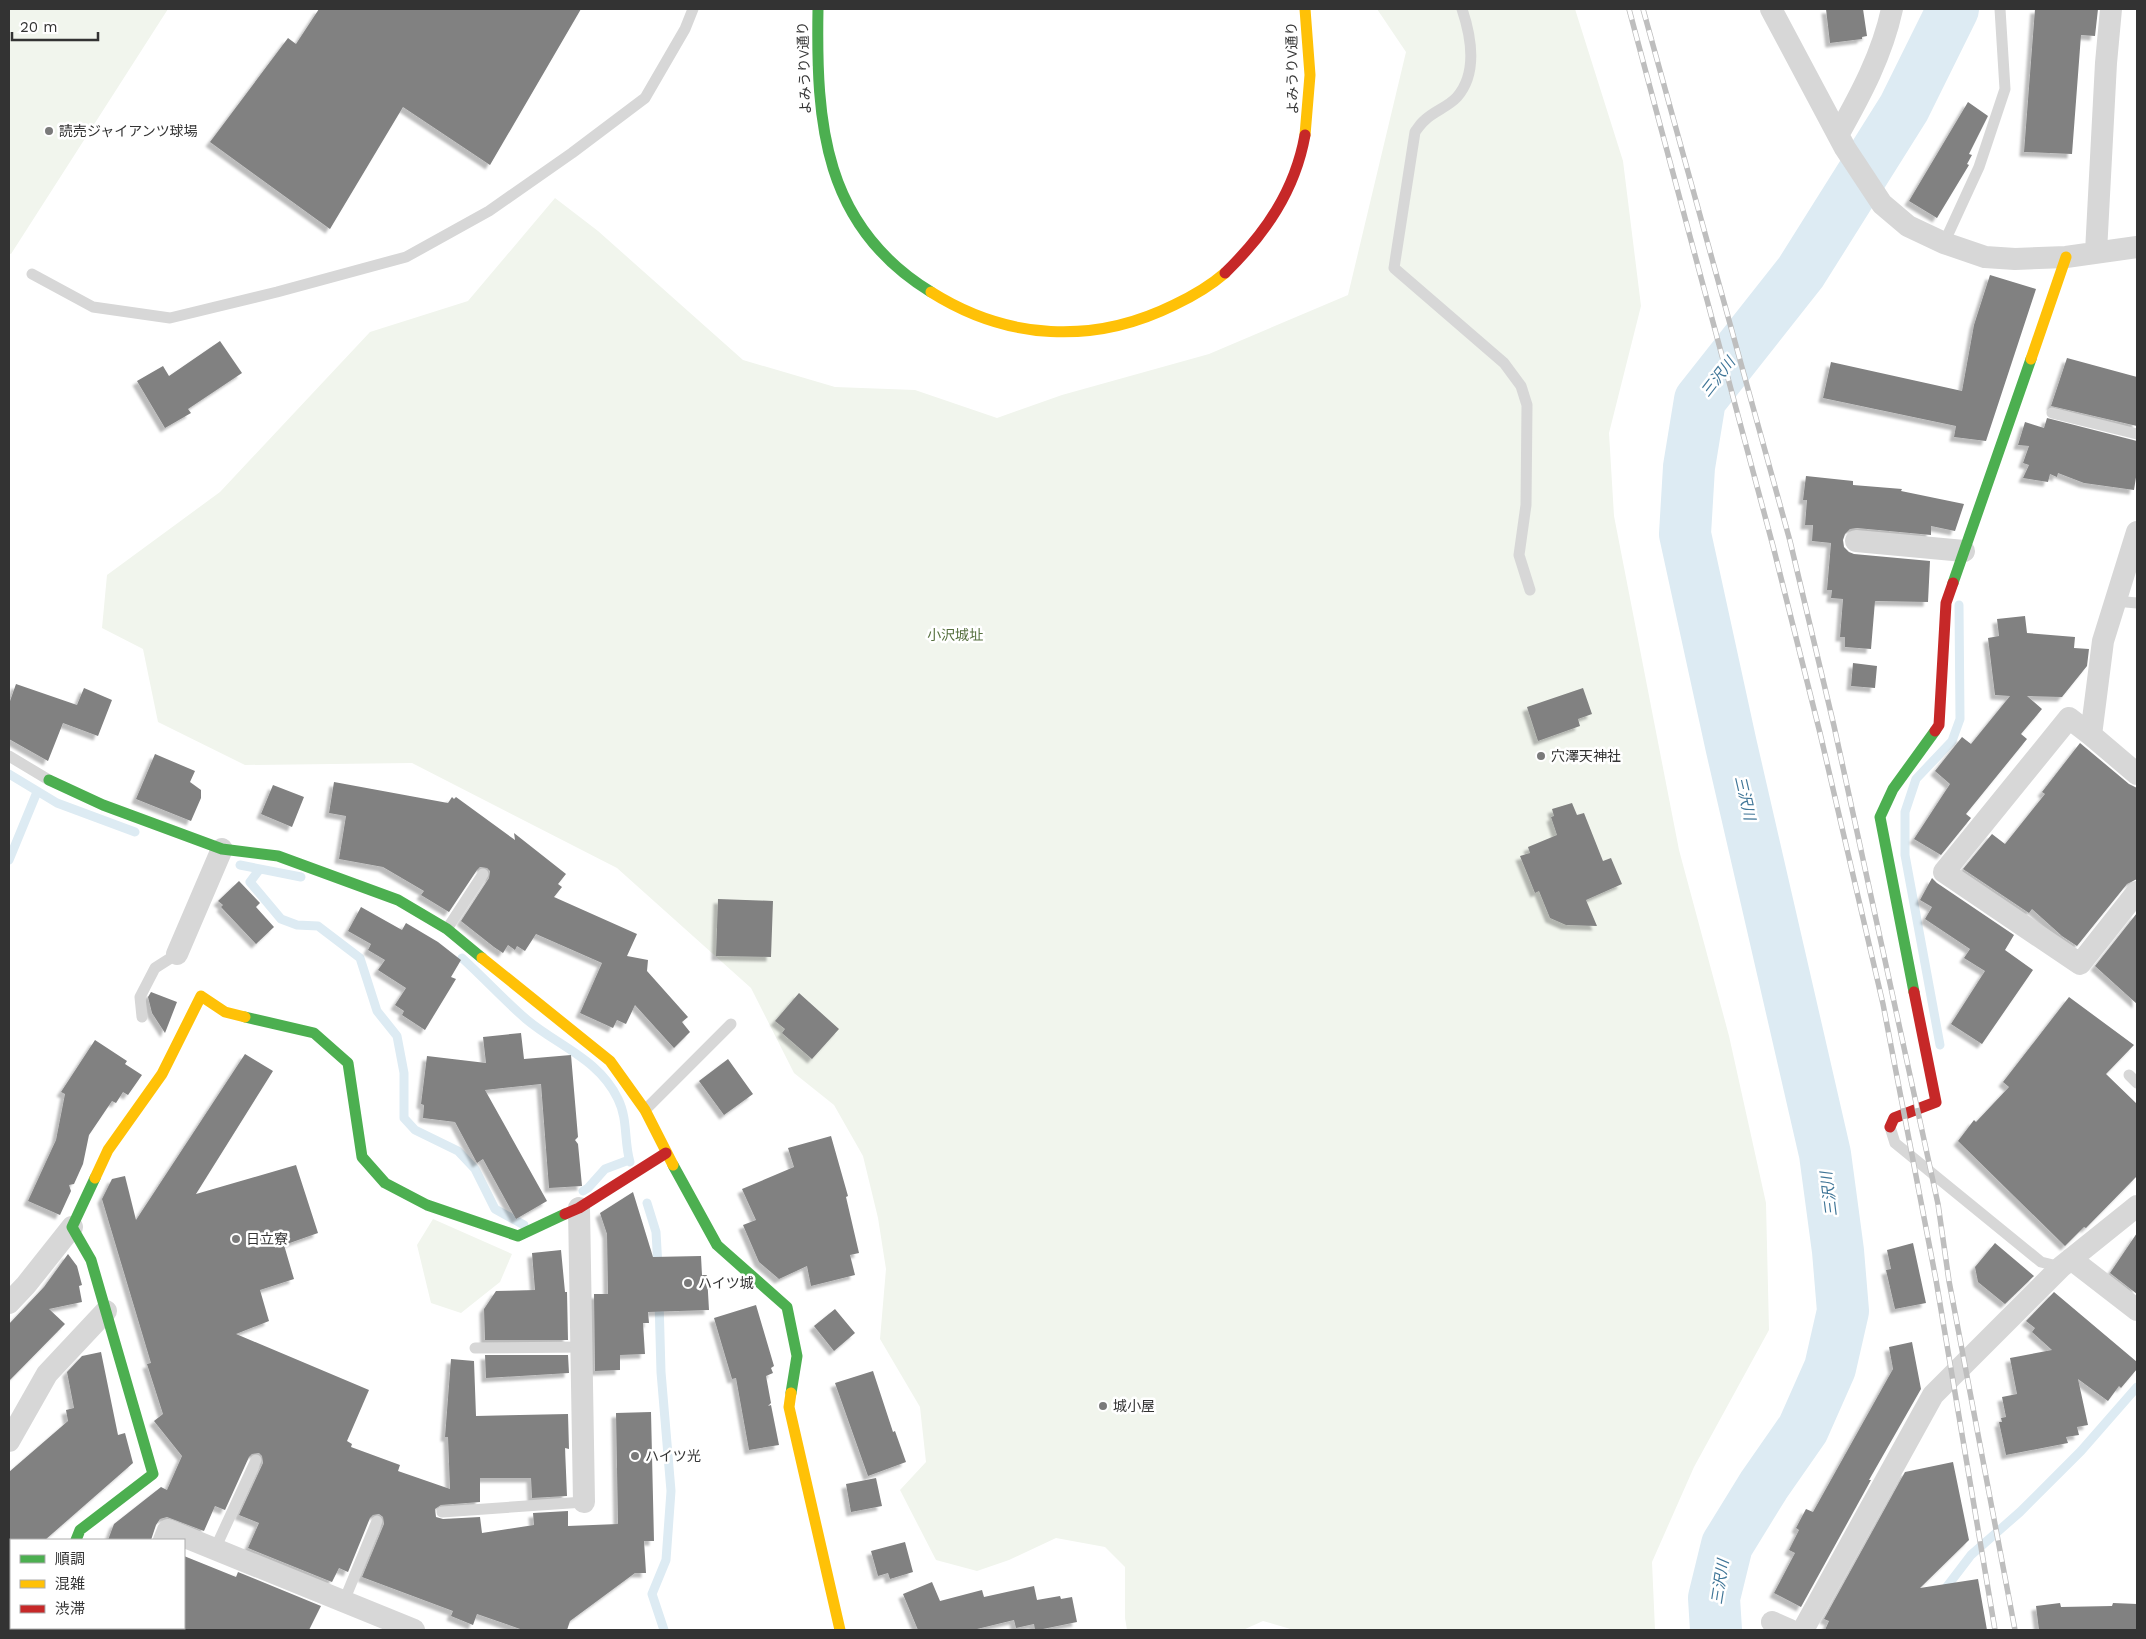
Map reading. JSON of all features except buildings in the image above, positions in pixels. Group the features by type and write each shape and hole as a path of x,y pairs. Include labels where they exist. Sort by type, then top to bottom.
{"street":[{"name":"よみうりV通り","path":"818,9 817,96 820,120 835,175 844,198 856,219 884,255 904,274 926,290 968,313 1004,325 1043,332 1102,328 1151,317 1194,296 1212,284 1245,254 1268,224 1286,192 1298,165 1304,142 1311,94 1309,41 1305,9"},
{"path":"1771,9 1841,141 1882,204 1908,226 1944,243 1985,257 2015,259 2066,257 2137,247"},
{"path":"1841,141 1866,86 1887,31 1892,9"},
{"path":"2096,252 2106,63 2111,9"},
{"path":"1890,1127 1894,1118 1936,1102 1880,816 1893,789 1939,725 1946,603 2066,257"},
{"path":"2091,735 2103,640 2137,532"},
{"path":"1856,541 1964,552"},
{"path":"2137,774 2069,718 1944,872 2080,964 2137,892"},
{"path":"49,780 103,805 222,849 278,856 398,900 447,928 610,1061 645,1110 666,1153 717,1246 787,1307 797,1356 789,1407 840,1630"},
{"path":"177,954 222,849"},
{"path":"9,1303 26,1285 72,1227 108,1150 162,1074 202,996 225,1012 314,1032 348,1063 362,1157 385,1182 427,1205 518,1236 579,1208 666,1153"},
{"path":"1803,1630 1933,1395 2066,1263 2137,1206"},
{"path":"579,1208 584,1502"},
{"path":"72,1227 91,1260 153,1474 80,1530 76,1539"},
{"path":"2066,1263 2137,1310"},
{"path":"9,1440 47,1374 106,1311"},
{"path":"164,1539 168,1530 344,1601 371,1622 414,1630"}],"lane":[{"path":"32,274 93,307 170,318 278,292 406,257 488,211 572,154 645,98 685,29 693,9"},
{"path":"1462,9 1469,30 1471,50 1468,78 1456,97 1425,119 1415,132 1394,268 1504,363 1521,386 1528,405 1526,505 1519,555 1530,590"},
{"path":"1944,243 1979,167 2005,89 2000,9"},
{"path":"2052,413 2137,434"},
{"path":"2115,600 2137,603"},
{"path":"9,756 49,780"},
{"path":"447,928 483,874"},
{"path":"142,1017 140,997 155,968 177,954"},
{"path":"645,1110 731,1024"},
{"path":"1890,1127 1895,1143 2040,1262 2066,1263"},
{"path":"475,1348 582,1347"},
{"path":"215,1549 256,1460"},
{"path":"442,1512 584,1502"},
{"path":"344,1601 377,1521"}],"green space":[{"name":"読売ジャイアンツ球場","path":"9,9 168,9 11,254 9,253"},
{"name":"小沢城址","path":"1377,9 1575,9 1623,161 1641,306 1609,433 1614,516 1679,850 1729,1036 1766,1203 1769,1330 1694,1467 1652,1562 1655,1630 1294,1630 1263,1621 1243,1630 1127,1630 1125,1618 1125,1567 1105,1547 1056,1538 1009,1560 977,1571 936,1560 900,1490 926,1462 920,1407 880,1339 886,1269 878,1218 863,1156 834,1105 794,1073 751,988 617,868 412,763 245,765 158,722 143,649 102,628 107,575 220,492 370,332 468,301 555,198 598,231 743,360 835,387 915,390 997,418 1062,395 1209,354 1348,295 1406,52"},
{"path":"433,1219 512,1254 500,1282 461,1313 431,1303 417,1245"}],"waterway":[{"name":"三沢川","path":"1716,1630 1714,1598 1727,1545 1764,1485 1803,1429 1830,1368 1843,1311 1838,1251 1825,1154 1731,745 1685,534 1689,467 1700,400 1801,272 1904,108 1953,9"},
{"path":"1940,1045 1905,855 1905,812 1916,779 1952,741 1960,719 1959,605"},
{"path":"9,774 57,803 135,832"},
{"path":"9,860 37,792"},
{"path":"240,865 301,877"},
{"path":"259,870 250,882 281,919 297,925 318,926 360,958 377,1011 397,1036 404,1073 404,1118 415,1130 458,1151 475,1169 495,1209 524,1225"},
{"path":"462,958 526,1019 589,1063 610,1085 618,1099 623,1114 630,1162"},
{"path":"583,1191 605,1169 629,1160"},
{"path":"647,1203 656,1232 658,1267"},
{"path":"659,1300 661,1372 671,1491 666,1560 652,1594 664,1630"},
{"path":"1942,1593 1971,1555 2020,1512 2081,1451 2137,1387"}],"railway":[{"path":"1629,9 1773,546 1820,733 1883,1004 1936,1280 1995,1630"},
{"path":"1643,9 1790,541 1834,726 1938,1204 1949,1281 2015,1630"}],"traffic: fast":[{"path":"818,9 820,92 824,131 833,168 847,204 868,236 895,266 931,292"},
{"path":"1953,583 2031,359"},
{"path":"1914,992 1880,817 1893,789 1935,731"},
{"path":"49,780 103,805 222,849 278,856 398,900 447,929 482,958"},
{"path":"245,1017 314,1033 348,1063 362,1157 385,1183 427,1205 518,1236 565,1214"},
{"path":"673,1165 717,1245 787,1307 797,1356 791,1393"},
{"path":"76,1539 80,1530 153,1474 91,1260 72,1227 95,1178"}],"traffic: slow":[{"path":"1305,9 1310,75 1305,135"},
{"path":"2031,359 2066,257"},
{"path":"931,292 960,308 990,320 1020,328 1051,332 1082,331 1113,327 1143,318 1187,298 1207,287 1225,273"},
{"path":"482,958 610,1061 645,1110 673,1165"},
{"path":"95,1178 108,1150 162,1074 201,996 225,1012 245,1017"},
{"path":"791,1393 789,1407 840,1630"}],"traffic: jam":[{"path":"1225,273 1253,243 1286,193 1294,175 1305,135"},
{"path":"1935,731 1939,725 1946,603 1953,583"},
{"path":"1890,1127 1894,1118 1936,1102 1914,992"},
{"path":"565,1214 579,1208 666,1153"}],"place":[{"name":"読売ジャイアンツ球場","path":"49,131"},
{"name":"穴澤天神社","path":"1541,756"},
{"name":"日立寮","path":"236,1239"},
{"name":"ハイツ城","path":"688,1283"},
{"name":"城小屋","path":"1103,1406"},
{"name":"ハイツ光","path":"635,1456"}]}
